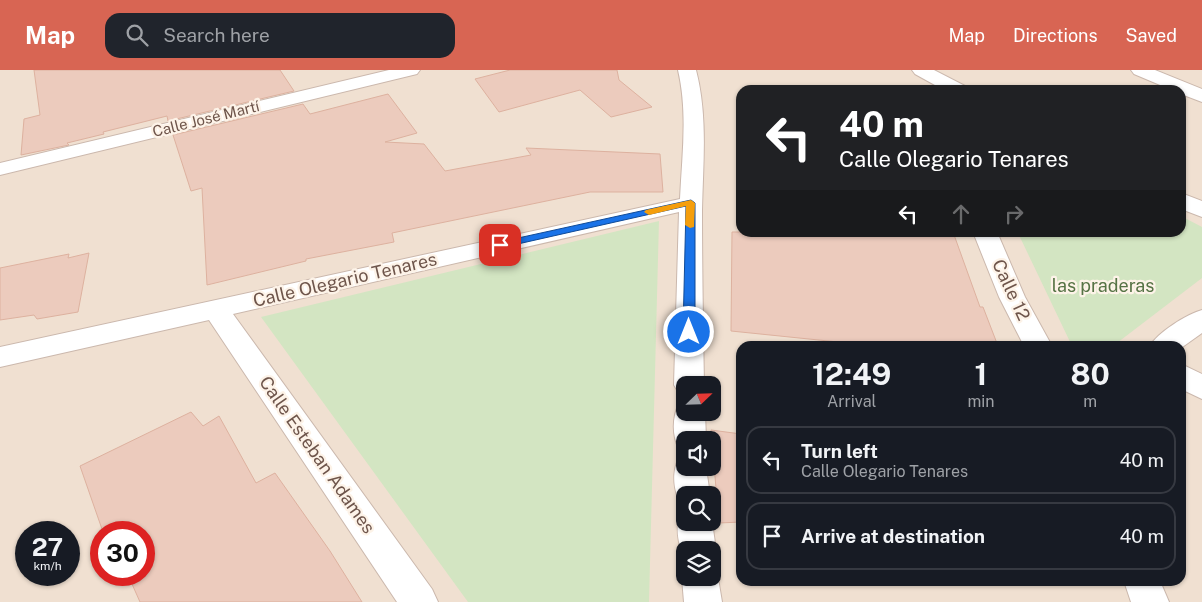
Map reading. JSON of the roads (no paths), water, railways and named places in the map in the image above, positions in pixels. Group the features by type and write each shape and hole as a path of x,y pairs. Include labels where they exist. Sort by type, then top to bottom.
{"street":[{"name":"Calle José Martí","path":"0,169 411,70"},
{"path":"687,70 693,90 689,376"},
{"path":"916,70 922,85"},
{"path":"921,70 949,85"},
{"path":"1140,70 1176,85"},
{"path":"1186,89 1202,96"},
{"path":"1186,202 1202,210"},
{"name":"Calle Olegario Tenares","path":"0,357 691,203"},
{"name":"Calle 12","path":"987,237 1012,297 1035,341"},
{"name":"Calle Esteban Adames","path":"215,309 419,602"},
{"path":"1171,341 1202,319"},
{"path":"1186,378 1202,388"},
{"path":"701,586 703,602"},
{"path":"1144,586 1150,602"}],"park label":[{"name":"las praderas","path":"1103,286"}]}
